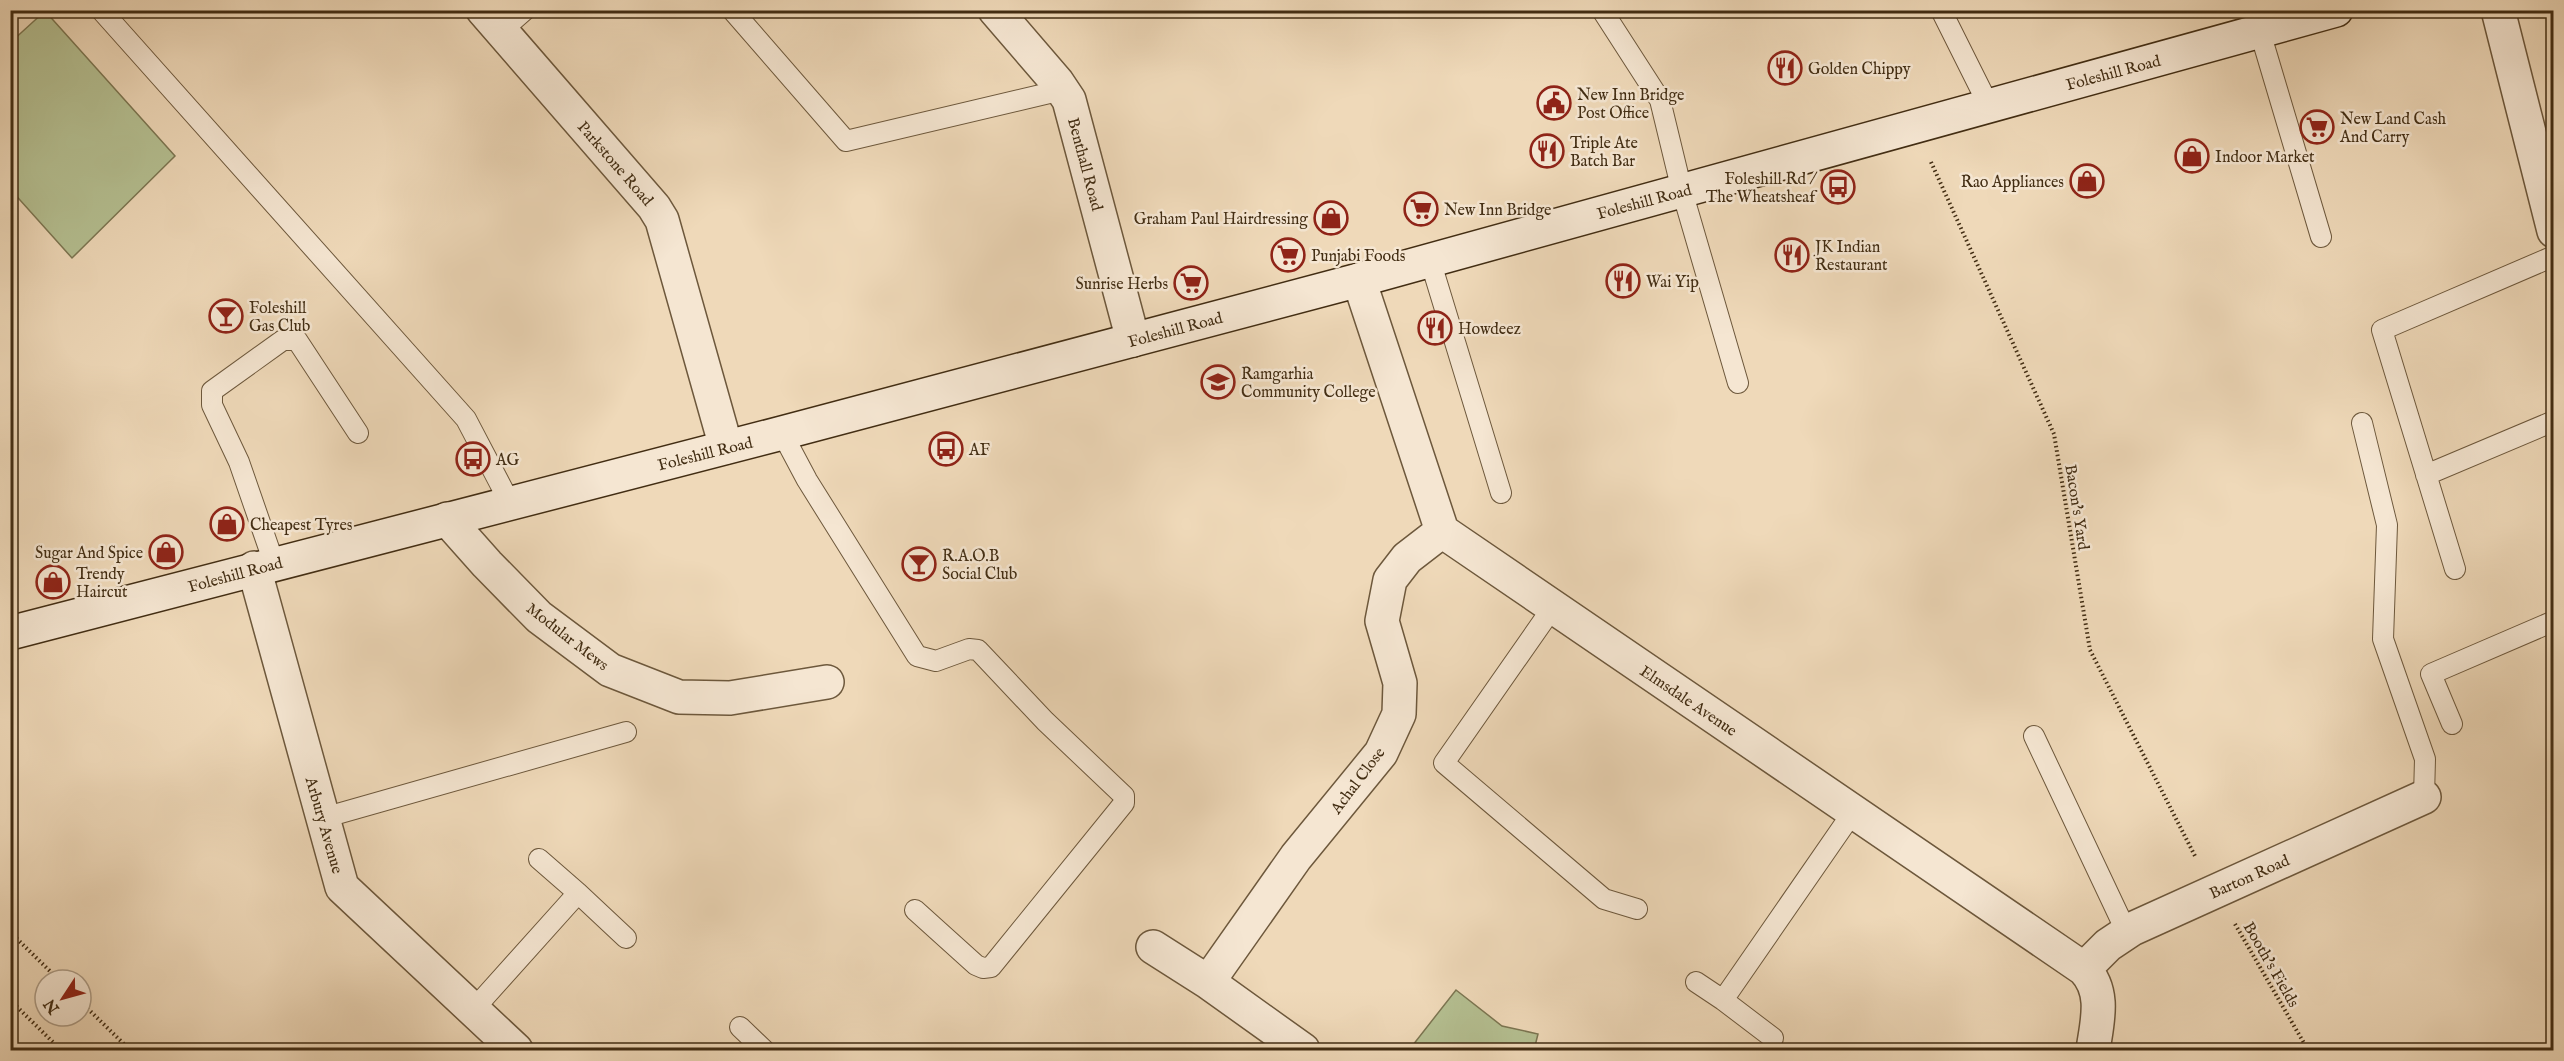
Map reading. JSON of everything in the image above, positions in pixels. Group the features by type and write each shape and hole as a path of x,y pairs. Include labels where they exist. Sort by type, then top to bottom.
{"street":[{"name":"Benthall Road","path":"994,10 1069,100 1133,340"},
{"name":"Foleshill Road","path":"10,633 783,433 1359,280 2336,10"},
{"path":"2498,10 2553,231"},
{"name":"Parkstone Road","path":"503,17 662,220 726,447"},
{"path":"1359,280 1442,531"},
{"name":"Modular Mews","path":"447,519 539,617 610,670 679,697 730,698 827,682"},
{"name":"Elmsdale Avenue","path":"1442,531 2084,969 2090,975 2098,994 2093,1050"},
{"name":"Achal Close","path":"1208,982 1296,858 1381,753 1399,714 1400,682 1382,621 1390,580 1407,558 1442,531"},
{"name":"Arbury Avenue","path":"264,566 323,818 342,887 516,1050"},
{"name":"Barton Road","path":"2084,969 2108,945 2127,933 2212,892 2424,798"},
{"path":"1153,947 1208,982 1303,1050"}],"lane":[{"path":"100,10 466,419 510,503"},
{"path":"732,10 846,141 1062,90"},
{"path":"1602,10 1660,100 1682,191 1738,382"},
{"path":"1941,10 1989,106"},
{"path":"2260,32 2320,237"},
{"path":"2455,569 2382,330 2553,256"},
{"path":"1430,260 1501,493"},
{"path":"264,566 239,462 212,405 212,391 283,340 297,340 358,433"},
{"path":"2426,475 2553,421"},
{"path":"2362,423 2387,525 2384,639 2425,759 2424,798"},
{"path":"783,433 807,480 917,656 936,661 969,649 978,650 1045,721 1124,796 1124,803 991,967 983,968 976,964 915,910"},
{"path":"1553,607 1444,763 1604,899 1637,909"},
{"path":"2452,724 2431,674 2553,621"},
{"path":"323,818 626,732"},
{"path":"2034,736 2127,933"},
{"path":"1724,1000 1853,812"},
{"path":"538,859 627,938"},
{"path":"473,1010 578,893"},
{"path":"1696,982 1724,1000 1773,1038"},
{"path":"740,1027 765,1050"}],"path":[{"name":"Bacon's Yard","path":"1923,124 1930,160 2054,434 2090,650 2212,892"},
{"name":"Booth's Fields","path":"2212,892 2237,926 2308,1050"},
{"path":"10,932 47,968"},
{"path":"10,1000 61,1050"},
{"path":"93,1014 130,1050"}],"green space":[{"path":"45,11 175,156 72,258 11,190 11,42"},
{"path":"1456,990 1502,1026 1538,1034 1534,1050 1409,1050"}],"place":[{"name":"Golden Chippy","path":"1785,68"},
{"name":"New Inn Bridge Post Office","path":"1554,103"},
{"name":"New Land Cash And Carry","path":"2317,127"},
{"name":"Triple Ate Batch Bar","path":"1547,151"},
{"name":"Indoor Market","path":"2192,156"},
{"name":"Rao Appliances","path":"2087,181"},
{"name":"Foleshill Rd / The Wheatsheaf","path":"1838,187"},
{"name":"New Inn Bridge","path":"1421,209"},
{"name":"Graham Paul Hairdressing","path":"1331,218"},
{"name":"Punjabi Foods","path":"1288,255"},
{"name":"JK Indian Restaurant","path":"1792,255"},
{"name":"Wai Yip","path":"1623,281"},
{"name":"Sunrise Herbs","path":"1191,283"},
{"name":"Foleshill Gas Club","path":"226,316"},
{"name":"Howdeez","path":"1435,328"},
{"name":"Ramgarhia Community College","path":"1218,382"},
{"name":"AF","path":"946,449"},
{"name":"AG","path":"473,459"},
{"name":"Cheapest Tyres","path":"227,524"},
{"name":"Sugar And Spice","path":"166,552"},
{"name":"R.A.O.B Social Club","path":"919,564"},
{"name":"Trendy Haircut","path":"53,582"}]}
